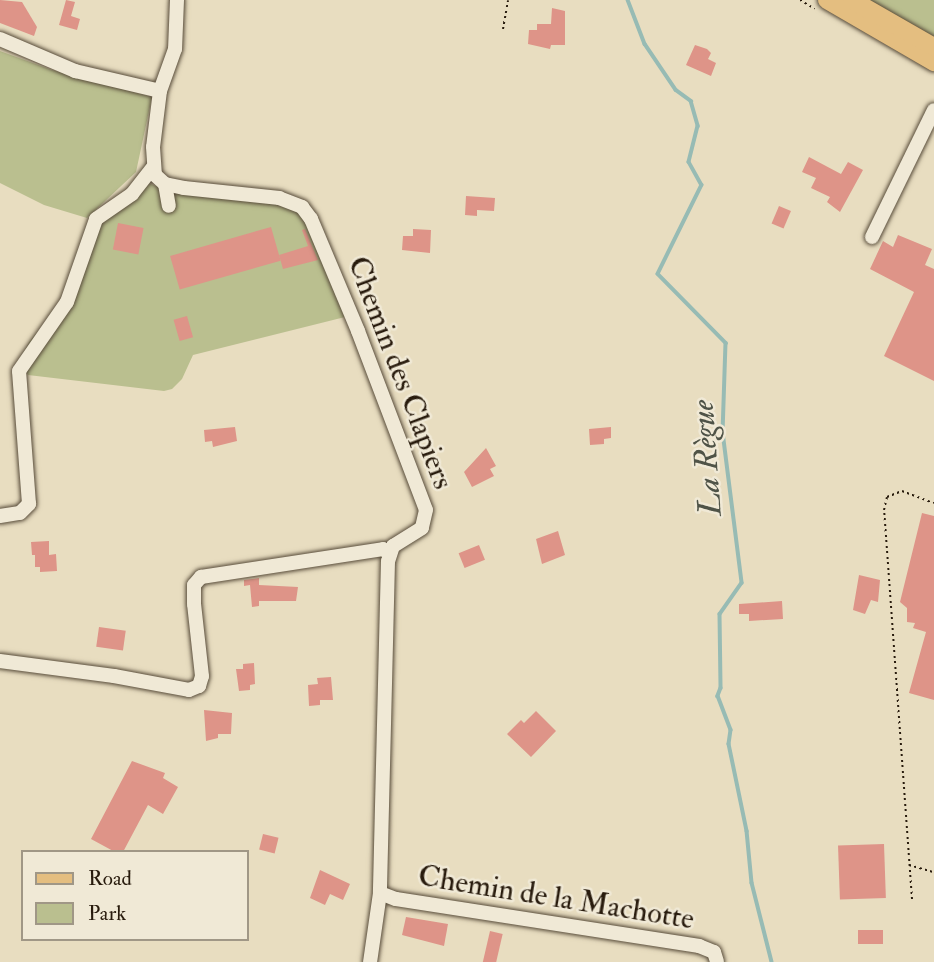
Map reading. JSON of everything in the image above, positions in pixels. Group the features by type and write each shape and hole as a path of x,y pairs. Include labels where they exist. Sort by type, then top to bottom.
{"main road":[{"path":"827,0 934,62"},
{"path":"852,0 934,47"}],"street":[{"path":"169,206 165,184 155,176 153,167 160,91 175,49 177,0"},
{"path":"0,39 75,71 160,91"},
{"path":"872,237 934,110"},
{"path":"0,516 20,513 29,504 19,371 67,302 96,219 132,194 153,167"},
{"name":"Chemin des Clapiers","path":"165,184 292,201 302,207 311,219 358,331 426,510 422,528 401,541 389,553"},
{"path":"0,661 189,690 199,686 202,676 194,604 194,584 201,577 383,549 389,553 380,892 370,962"},
{"name":"Chemin de la Machotte","path":"380,892 396,899 699,946 714,952 717,962"}],"path":[{"path":"503,29 508,0"},
{"path":"912,899 884,510 887,497 902,491 934,503"},
{"path":"909,865 934,872"}],"green space":[{"path":"867,0 934,0 934,42"},
{"path":"0,51 52,70 152,97 136,172 87,218 44,205 0,183"},
{"path":"138,179 161,188 280,202 301,211 345,317 193,355 182,379 172,389 164,391 28,375 20,359 29,342 66,298 87,234"}],"building":[{"path":"0,0 22,2 37,27 34,36 0,23"},
{"path":"66,0 75,2 71,16 80,19 77,30 59,25"},
{"path":"552,8 565,11 565,45 551,45 550,49 528,44 529,30 537,30 537,24 551,24"},
{"path":"695,45 711,53 708,59 716,63 711,76 686,65"},
{"path":"809,157 841,174 848,162 863,170 840,212 827,202 830,197 811,188 816,178 802,172"},
{"path":"466,196 495,198 494,211 477,210 477,216 465,215"},
{"path":"779,206 791,211 784,229 772,223"},
{"path":"118,223 144,228 138,254 113,250"},
{"path":"271,227 281,261 180,290 170,256"},
{"path":"305,229 318,260 283,269 279,255 308,246 302,230"},
{"path":"413,229 431,230 430,253 402,250 403,236 413,236"},
{"path":"898,235 932,249 925,265 934,269 934,381 884,356 914,292 870,269 883,241 893,247"},
{"path":"187,316 193,337 180,341 174,320"},
{"path":"235,427 237,441 213,447 212,441 205,442 204,430"},
{"path":"611,427 611,438 604,439 604,444 590,445 589,429"},
{"path":"486,448 496,466 490,469 494,476 472,487 464,472"},
{"path":"922,513 934,516 934,700 909,693 926,632 913,628 915,623 907,622 907,608 900,602"},
{"path":"558,531 565,555 542,564 536,539"},
{"path":"49,541 49,555 56,554 57,571 40,572 40,567 35,567 31,542"},
{"path":"479,545 485,560 465,568 459,553"},
{"path":"859,575 880,580 878,602 871,600 865,614 853,610"},
{"path":"259,578 259,585 298,587 296,601 259,601 259,606 252,607 250,585 244,586 244,580"},
{"path":"782,601 783,619 749,621 749,614 739,614 739,604"},
{"path":"99,627 126,631 123,651 96,647"},
{"path":"254,663 255,684 250,685 250,690 239,691 236,669 243,669 243,664"},
{"path":"331,677 333,700 320,700 320,705 309,706 308,685 318,684 317,678"},
{"path":"204,710 232,713 231,734 218,734 218,738 206,741"},
{"path":"536,711 556,731 531,757 507,734 521,720 524,723"},
{"path":"132,761 165,773 163,778 178,787 163,814 148,805 124,850 111,850 91,839"},
{"path":"263,834 279,838 275,853 259,850"},
{"path":"884,844 886,898 840,900 838,846"},
{"path":"320,870 350,884 343,900 330,894 325,905 310,898"},
{"path":"406,917 448,924 444,946 402,935"},
{"path":"858,930 883,930 883,944 858,944"},
{"path":"490,931 503,934 496,962 483,962"}],"waterway":[{"name":"La Règue","path":"628,0 645,44 676,90 691,101 698,126 689,162 702,185 658,274 726,343 723,432 742,583 720,614 721,688 718,696 731,730 729,744 747,831 752,883 772,962"}]}
